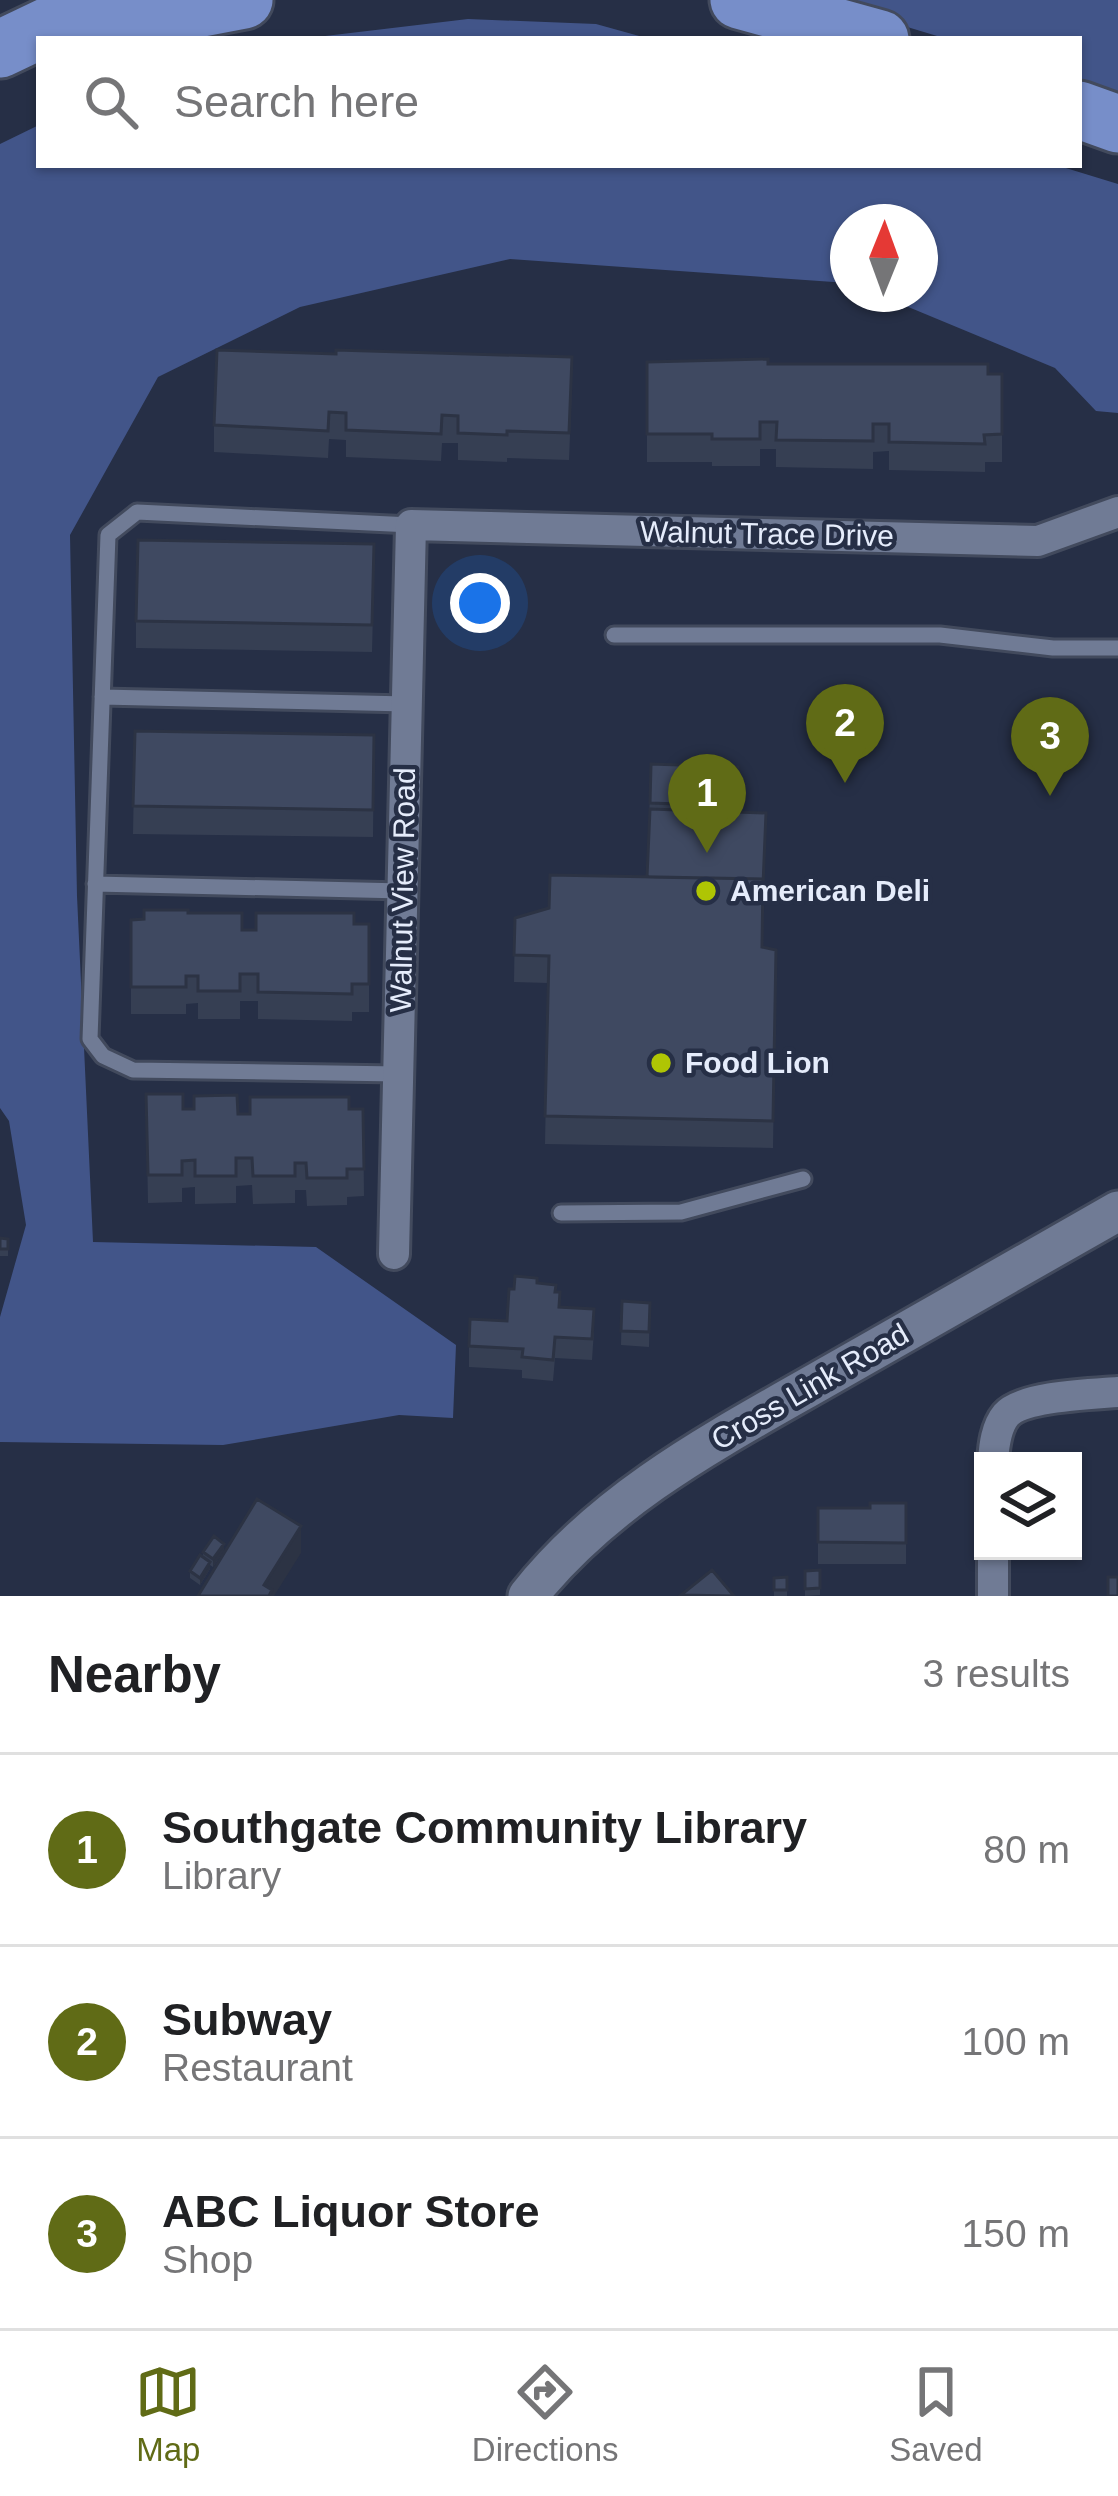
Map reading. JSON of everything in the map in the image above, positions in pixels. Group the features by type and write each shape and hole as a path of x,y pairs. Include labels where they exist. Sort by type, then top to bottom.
{"highway":[{"path":"0,50 103,0"},
{"path":"106,36 181,12 244,0"},
{"path":"740,0 869,36"},
{"path":"0,70 36,59"},
{"path":"1082,111 1118,124"}],"street":[{"name":"Walnut Trace Drive","path":"411,525 1038,542 1118,512"},
{"name":"Walnut View Road","path":"394,1254 411,525"},
{"name":"Cross Link Road","path":"528,1596 548,1570 613,1508 692,1454 1118,1211"},
{"path":"995,1452 999,1427 1015,1407 1118,1392"},
{"path":"993,1560 993,1596"}],"lane":[{"path":"398,1074 133,1070 104,1055 90,1040 108,535 137,512 411,525"},
{"path":"614,635 940,635 1053,648 1118,648"},
{"path":"102,697 407,704"},
{"path":"95,884 403,891"},
{"path":"562,1213 681,1212 803,1179"}],"shaded area":[{"path":"818,0 1118,0 1118,93 1082,83 1082,36 937,36"},
{"path":"468,19 596,24 639,36 325,36"},
{"path":"36,126 36,168 1066,168 1118,184 1118,413 1096,411 1055,368 920,312 938,312 938,204 830,204 830,282 510,259 300,307 158,377 70,535 77,896 93,1242 316,1247 456,1345 453,1418 399,1415 223,1445 0,1442 0,1317 26,1225 9,1121 0,1108 0,144"}],"building":[{"path":"217,350 572,357 569,433 458,433 458,416 442,415 441,434 346,430 346,413 329,412 328,431 214,425"},
{"path":"768,359 768,364 988,364 988,374 1002,374 1002,434 984,435 985,444 889,442 889,424 873,424 873,441 776,440 777,422 760,422 760,439 647,434 647,362"},
{"path":"138,540 374,544 372,625 136,621"},
{"path":"135,731 374,735 373,810 133,806"},
{"path":"651,764 738,767 736,806 650,803"},
{"path":"650,809 766,813 763,885 763,879 647,877"},
{"name":"Food Lion","path":"550,875 763,879 762,947 776,950 773,1121 545,1116 549,956 514,955 515,918 549,908"},
{"path":"144,910 242,913 242,930 256,930 256,913 354,913 354,924 369,924 369,984 352,984 352,994 258,992 258,974 240,974 240,991 198,991 198,976 186,976 186,987 131,987 131,920 144,919"},
{"path":"146,1094 183,1094 183,1109 194,1109 194,1096 237,1095 238,1114 250,1114 250,1097 349,1097 349,1109 363,1109 364,1169 347,1169 347,1178 307,1178 306,1163 295,1163 295,1176 253,1176 252,1158 236,1158 236,1176 195,1176 195,1160 182,1161 182,1175 148,1175"},
{"path":"515,1276 556,1285 559,1307 594,1309 592,1339 555,1337 553,1360 522,1357 523,1349 469,1346 470,1319 507,1321 509,1289 514,1289"},
{"path":"622,1301 650,1303 649,1332 621,1331"},
{"path":"257,1499 301,1526 264,1585 272,1590 269,1596 198,1596"},
{"path":"870,1503 906,1503 906,1543 818,1542 818,1508 870,1508"},
{"path":"214,1536 224,1544 213,1559 203,1552"},
{"path":"200,1555 210,1562 200,1578 190,1571"},
{"path":"712,1570 734,1596 681,1595"},
{"path":"820,1570 820,1588 805,1589 805,1571"},
{"path":"787,1577 787,1590 774,1590 774,1578"},
{"path":"1108,1577 1118,1577 1118,1596 1108,1596"}],"place":[{"name":"Subway","path":"845,783"},
{"name":"ABC Liquor Store","path":"1050,796"},
{"name":"Southgate Community Library","path":"707,853"},
{"name":"American Deli","path":"706,891"},
{"name":"Food Lion","path":"661,1063"}]}
